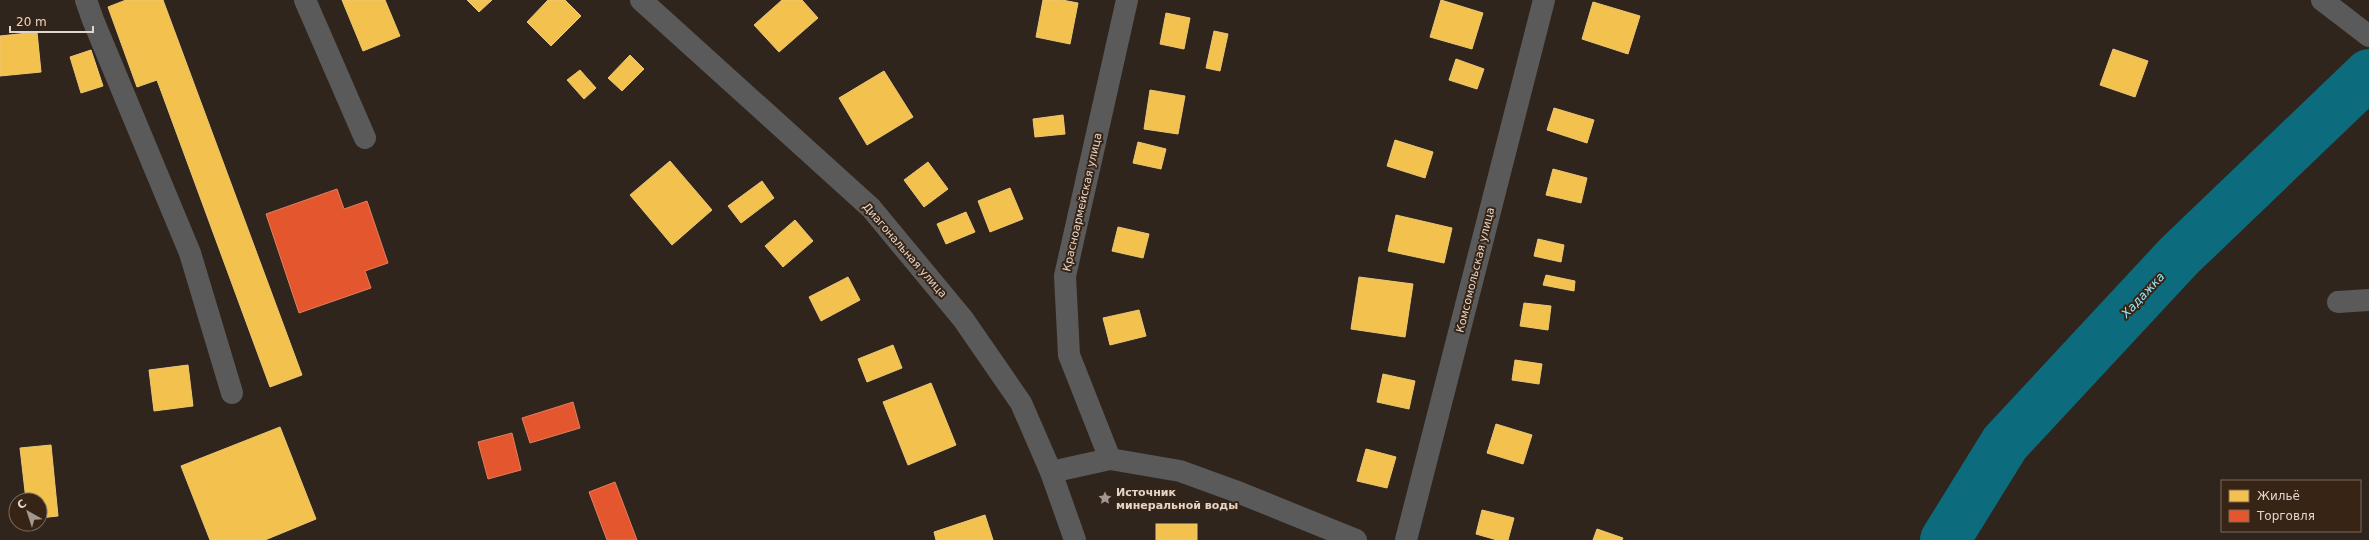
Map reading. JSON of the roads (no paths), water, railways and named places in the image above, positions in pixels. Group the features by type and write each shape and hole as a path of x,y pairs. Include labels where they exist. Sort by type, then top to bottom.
{"street":[{"path":"86,0 92,20 190,253 232,393"},
{"path":"305,0 365,138"},
{"name":"Диагональная улица","path":"641,0 871,208 963,319 1021,402 1051,472"},
{"name":"Красноармейская улица","path":"1110,459 1069,355 1065,276 1127,0"},
{"name":"Комсомольская улица","path":"1406,540 1544,0"},
{"path":"2322,0 2368,35"},
{"path":"2338,302 2369,300"},
{"path":"1075,540 1051,472 1110,459 1180,471 1235,491 1356,540"}],"waterway":[{"name":"Хадажка","path":"1945,540 2005,443 2179,256 2369,74"}],"place":[{"name":"Источник минеральной воды","path":"1105,498"}]}
